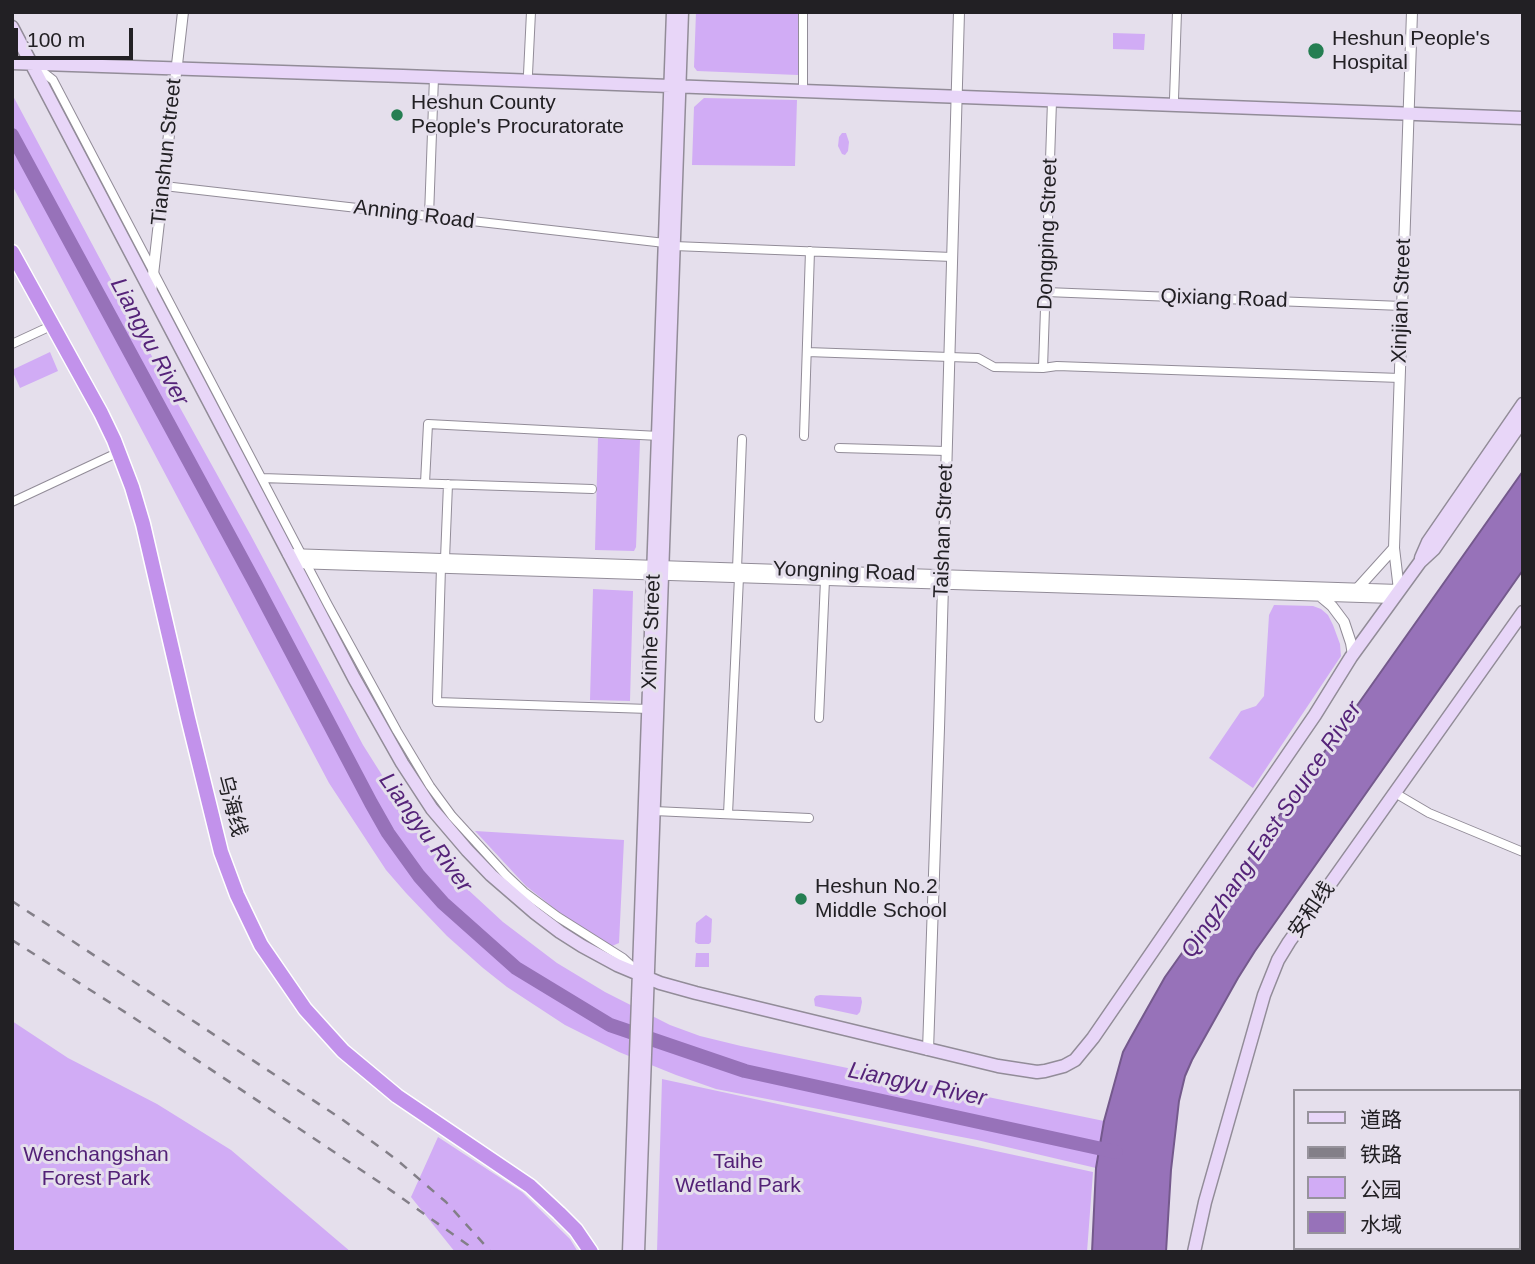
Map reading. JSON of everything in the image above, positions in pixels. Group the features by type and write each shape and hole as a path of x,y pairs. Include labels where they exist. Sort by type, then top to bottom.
{"highway":[{"name":"乌海线","path":"12,252 101,413 119,452 143,524 222,852 237,895 261,945 301,1003 343,1051 397,1097 530,1186 568,1222 592,1252"}],"main road":[{"name":"Xinhe Street","path":"645,977 649,709 658,570 675,83 673,12"},
{"name":"Xinhe Street","path":"675,83 682,12"},
{"path":"12,27 151,292 297,558 354,678 396,752 449,830 491,875 535,913 582,947 645,977 779,1015 998,1066 1037,1072 1072,1062 1093,1038 1308,727 1353,654 1420,562 1434,550 1523,420"},
{"path":"12,56 30,60"},
{"path":"12,62 30,60 528,74 675,83 956,94 1174,99 1523,118"},
{"path":"177,65 434,77 803,85 1052,101 1523,111"},
{"name":"Xinhe Street","path":"629,1252 654,811 659,436 670,245"},
{"path":"1420,562 1428,542 1523,404"},
{"name":"安和线","path":"1194,1252 1205,1202 1271,977 1289,942 1523,612"},
{"name":"Xinhe Street","path":"638,1252 641,1067"}],"street":[{"name":"Tianshun Street","path":"151,292 183,12"},
{"path":"528,74 531,12"},
{"path":"803,12 803,85"},
{"name":"Taishan Street","path":"928,1050 959,12"},
{"path":"1174,99 1177,12"},
{"name":"Xinjian Street","path":"1396,594 1394,548 1412,12"},
{"path":"30,60 53,80 262,478 297,558"},
{"path":"429,216 434,77"},
{"name":"Dongping Street","path":"1043,368 1052,101"},
{"name":"Anning Road","path":"164,186 670,245 952,257"},
{"path":"804,436 810,251"},
{"name":"Qixiang Road","path":"1046,292 1402,306"},
{"path":"12,344 53,326"},
{"path":"807,352 978,358 994,367 1057,366 1400,378"},
{"path":"425,484 428,424 659,436"},
{"path":"729,814 742,439"},
{"path":"839,448 946,451"},
{"path":"12,502 119,452"},
{"path":"262,478 592,489"},
{"path":"448,484 437,702 649,709"},
{"path":"1357,589 1394,548"},
{"name":"Yongning Road","path":"297,558 1320,596 1396,594"},
{"name":"Yongning Road","path":"738,573 825,580 1357,589 1396,594"},
{"path":"819,718 825,580"},
{"path":"1320,596 1344,622 1353,654"},
{"path":"1395,793 1429,813 1523,852"},
{"path":"654,811 809,818"}],"green space":[{"path":"696,12 800,12 798,75 697,71 694,67"},
{"path":"1113,33 1145,34 1144,50 1113,49"},
{"path":"12,94 363,745 416,829 464,886 503,922 557,963 605,992 670,1025 741,1046 1104,1121 1096,1168 977,1140 716,1089 676,1075 619,1052 565,1025 507,987 447,936 386,870 329,783 12,185"},
{"path":"704,98 797,100 795,166 692,165 694,107"},
{"path":"842,133 846,133 849,142 845,155 838,146"},
{"path":"50,352 58,371 20,388 12,370"},
{"path":"598,438 640,440 634,551 595,550"},
{"path":"593,589 633,591 630,701 590,700"},
{"path":"1274,605 1313,606 1321,609 1333,625 1341,656 1253,788 1209,758 1241,711 1256,706 1264,696 1269,615"},
{"path":"475,831 624,840 619,943 612,946 564,916 526,886"},
{"path":"706,915 712,919 711,942 698,944 695,942 696,923"},
{"path":"696,953 709,953 709,967 695,967"},
{"path":"820,995 861,997 860,1012 857,1015 815,1006 814,999"},
{"name":"Wenchangshan Forest Park","path":"12,1021 68,1058 157,1104 231,1150 351,1252 12,1252"},
{"name":"Taihe Wetland Park","path":"662,1079 1093,1172 1087,1252 657,1252"},
{"path":"438,1137 522,1192 570,1239 578,1252 455,1252 411,1197"}],"water":[{"name":"Qingzhang East Source River","path":"1523,471 1523,570 1255,951 1192,1060 1179,1101 1166,1252 1092,1252 1096,1168 1104,1121 1123,1052 1130,1039 1165,977"}],"waterway":[{"name":"Liangyu River","path":"12,135 371,803 388,833 419,876 443,903 516,968 610,1025 745,1071 1116,1152"}],"railway":[{"path":"12,901 343,1120 397,1160 446,1202 491,1252"},
{"path":"12,940 382,1184 468,1245 472,1252"}],"place":[{"name":"Heshun People's Hospital","path":"1316,51"},
{"name":"Heshun County People's Procuratorate","path":"397,115"},
{"name":"Heshun No.2 Middle School","path":"801,899"}]}
